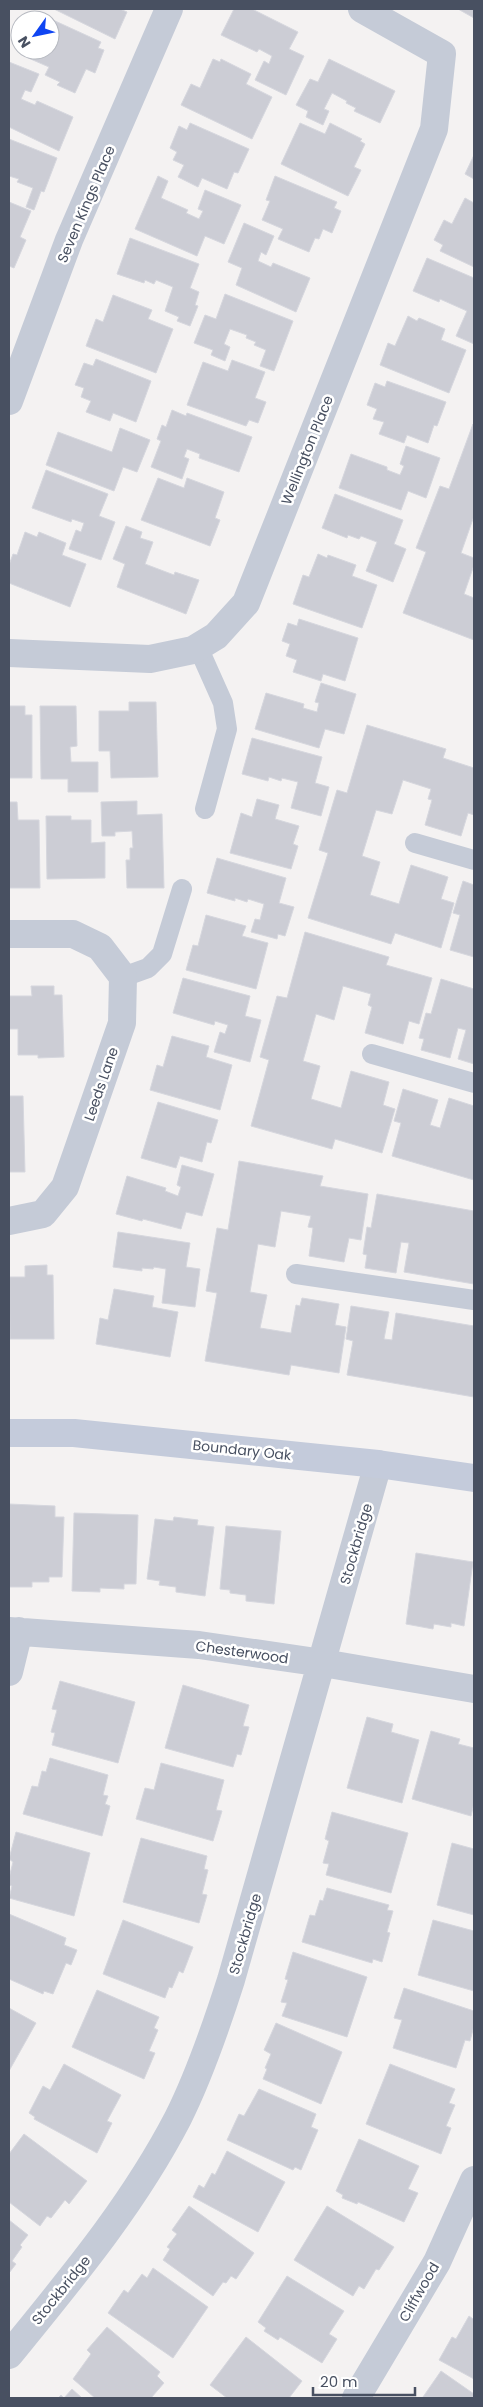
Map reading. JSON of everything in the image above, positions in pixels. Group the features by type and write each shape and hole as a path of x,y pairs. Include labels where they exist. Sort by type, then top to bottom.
{"street":[{"name":"Seven Kings Place","path":"9,402 69,240 169,9"},
{"name":"Wellington Place","path":"9,653 150,659 193,650 216,636 246,603 434,129 442,54 362,9"},
{"path":"9,934 73,934 100,947 123,977"},
{"name":"Leeds Lane","path":"9,1221 43,1214 66,1187 122,1023 123,977"},
{"name":"Boundary Oak","path":"9,1433 74,1433 378,1464 474,1478"},
{"name":"Stockbridge","path":"9,2355 84,2263 140,2182 178,2118 206,2054 231,1980 323,1663 378,1464"},
{"path":"9,1672 14,1631"},
{"name":"Chesterwood","path":"14,1631 199,1645 323,1663 474,1689"},
{"name":"Cliffwood","path":"356,2398 437,2262 474,2180"}],"lane":[{"path":"198,647 223,703 227,730 206,809"},
{"path":"414,842 474,860"},
{"path":"123,977 148,968 162,954 182,890"},
{"path":"372,1054 474,1083"},
{"path":"296,1274 474,1300"}],"building":[{"path":"54,9 120,9 127,12 115,39 60,12 60,10"},
{"path":"234,9 252,9 298,32 289,49 304,56 286,95 255,80 264,61 269,64 272,56 259,49 257,52 221,35"},
{"path":"458,9 474,9 474,18"},
{"path":"60,23 101,42 98,48 104,50 95,73 86,69 75,93 57,85 60,82 45,75 49,67 33,60 60,60"},
{"path":"213,59 220,62 221,59 251,74 246,84 272,97 252,139 181,105 191,84 200,88"},
{"path":"329,59 395,91 380,123 354,111 356,108 332,93 324,109 329,111 323,125 306,117 308,111 296,105 310,79 318,82"},
{"path":"9,62 39,74 31,92 25,90 21,99 35,105 37,101 73,117 59,151 9,127"},
{"path":"190,123 249,149 238,173 234,172 227,189 202,178 198,187 178,177 184,165 173,160 177,152 170,148 179,126 187,130"},
{"path":"300,123 325,134 330,123 362,139 360,141 365,144 354,167 361,170 348,196 281,164"},
{"path":"9,139 57,158 44,192 41,191 34,210 26,207 33,188 17,182 19,179 9,176"},
{"path":"474,155 474,179 465,174"},
{"path":"158,176 168,181 161,198 188,210 186,213 199,219 203,211 198,209 205,190 241,205 224,244 205,236 197,256 135,229"},
{"path":"275,176 337,202 334,208 341,211 332,233 323,229 319,239 315,238 309,252 278,239 283,229 262,220 270,201 266,200"},
{"path":"465,198 474,203 474,267 440,251 443,245 434,240 444,220 452,224"},
{"path":"9,202 31,211 20,237 26,240 14,268 9,266"},
{"path":"244,223 274,236 266,255 261,252 258,261 271,267 273,263 310,278 296,312 236,285 242,268 228,262"},
{"path":"130,238 199,264 190,288 199,292 195,305 198,306 190,326 177,321 179,317 165,311 173,287 156,280 154,284 145,280 144,283 117,274"},
{"path":"427,258 474,278 474,344 456,336 467,311 440,299 439,302 413,291"},
{"path":"225,294 293,321 274,371 260,366 266,350 254,345 256,342 246,338 247,335 230,329 224,344 230,347 225,361 211,355 213,350 194,343 205,315 216,319"},
{"path":"113,295 152,310 148,319 173,329 156,373 86,346 96,319 103,322"},
{"path":"408,316 417,321 419,318 445,329 441,340 466,350 449,393 380,365 388,343 395,346"},
{"path":"96,359 151,381 136,422 113,413 110,421 86,412 91,401 81,397 84,388 75,385 84,363 93,366"},
{"path":"232,360 265,372 255,398 266,402 258,423 249,420 246,426 187,405 203,362 228,371"},
{"path":"387,381 446,402 437,426 434,425 428,443 407,435 404,443 379,434 384,422 373,419 377,409 367,405 375,383 385,387"},
{"path":"172,410 186,416 187,413 252,437 239,472 199,458 200,454 187,449 184,457 189,459 182,479 151,467 161,441 157,439 162,425 166,427"},
{"path":"473,424 474,516 461,553 474,558 474,565 464,594 474,598 474,640 403,613 426,552 416,548 440,486 449,489"},
{"path":"120,428 150,440 137,472 123,467 114,491 46,465 58,432 112,452"},
{"path":"406,446 440,458 426,498 408,491 401,510 339,488 351,454 387,467 387,470 400,475 404,466 400,464"},
{"path":"46,470 108,494 99,516 115,522 101,560 69,549 76,530 81,532 84,523 72,519 71,522 32,508"},
{"path":"158,478 184,488 187,478 224,492 215,518 220,520 210,546 141,520"},
{"path":"335,494 403,520 394,544 406,549 393,582 366,571 377,542 361,536 359,539 348,535 347,538 322,528"},
{"path":"126,526 142,532 140,538 153,542 145,564 174,575 175,572 199,580 186,614 117,587 125,564 113,559"},
{"path":"25,532 37,537 39,532 66,543 62,555 86,564 70,607 9,583 9,565 13,554 17,555"},
{"path":"318,554 327,558 328,555 356,565 352,576 377,585 362,628 293,604 303,575 309,577"},
{"path":"299,619 358,638 345,681 323,674 321,681 293,672 297,660 286,656 290,644 282,641 288,623 297,626"},
{"path":"321,683 356,694 344,734 325,729 319,748 255,729 266,693 304,704 303,708 317,712 319,703 315,702"},
{"path":"129,702 156,702 158,777 111,778 110,751 99,751 99,711 129,711"},
{"path":"9,706 25,706 25,715 32,715 32,778 9,778"},
{"path":"40,706 76,706 77,746 70,747 71,762 98,762 98,792 68,792 68,779 41,779"},
{"path":"367,725 446,749 443,758 474,768 474,815 468,813 461,836 425,825 432,800 428,799 431,789 403,780 392,814 376,810 362,856 380,862 370,895 399,904 411,865 448,877 441,899 454,903 441,948 395,933 391,944 308,918 328,853 319,850 337,790 347,793"},
{"path":"252,738 322,757 315,783 329,787 321,816 291,808 298,782 282,778 281,781 269,777 268,781 242,774"},
{"path":"257,799 279,805 275,819 299,826 293,844 298,846 291,869 230,853 241,813 252,817"},
{"path":"137,801 137,815 162,814 164,888 127,888 126,860 130,860 130,848 133,848 132,831 115,832 115,836 102,836 101,802"},
{"path":"9,802 17,802 18,820 39,820 40,888 9,888"},
{"path":"46,816 71,816 71,820 91,820 91,843 105,842 105,878 47,879"},
{"path":"217,858 286,878 279,903 294,907 285,936 278,934 277,939 251,932 255,919 260,920 264,904 248,899 247,902 235,898 235,901 207,893"},
{"path":"463,881 474,885 474,957 450,950 460,915 453,913"},
{"path":"206,915 246,926 242,936 268,943 256,989 186,970 193,945 198,946"},
{"path":"305,932 389,957 386,965 432,978 419,1024 409,1021 403,1044 365,1033 372,1007 368,1005 371,994 343,986 334,1020 316,1014 303,1061 320,1066 311,1099 341,1108 351,1071 389,1082 383,1105 395,1109 382,1153 335,1139 332,1149 251,1126 269,1060 260,1057 277,996 287,998"},
{"path":"183,978 250,996 245,1016 261,1020 250,1062 214,1052 220,1032 225,1034 228,1025 215,1021 214,1025 173,1013"},
{"path":"441,979 474,989 474,1064 458,1059 466,1030 458,1028 450,1058 421,1050 424,1039 419,1038 426,1013 431,1014"},
{"path":"31,986 54,986 54,995 62,995 64,1057 38,1058 38,1055 18,1055 18,1029 9,1029 9,996 32,996"},
{"path":"172,1036 209,1046 206,1057 232,1065 220,1110 150,1090 157,1065 163,1067"},
{"path":"403,1089 438,1100 430,1125 440,1128 449,1098 474,1106 474,1180 392,1156 401,1123 394,1121"},
{"path":"9,1096 23,1096 25,1172 9,1172"},
{"path":"158,1102 218,1120 211,1143 207,1142 202,1162 180,1156 176,1168 141,1158"},
{"path":"239,1161 323,1176 320,1186 368,1194 361,1240 349,1238 344,1262 309,1256 313,1228 308,1227 311,1216 281,1211 275,1247 258,1244 250,1292 267,1295 260,1328 291,1333 296,1305 300,1306 302,1298 339,1304 335,1325 346,1327 339,1373 291,1365 289,1375 205,1361 217,1293 206,1291 217,1228 228,1230"},
{"path":"182,1165 214,1174 202,1216 186,1212 181,1229 116,1214 127,1176 166,1188 165,1191 178,1196 181,1187 177,1185"},
{"path":"377,1194 474,1211 474,1284 404,1272 409,1243 401,1242 396,1273 365,1268 367,1255 363,1254 367,1227 371,1228"},
{"path":"118,1232 190,1243 186,1267 200,1269 195,1307 162,1303 166,1269 142,1268 142,1271 113,1267"},
{"path":"47,1265 47,1275 53,1275 54,1339 10,1339 9,1277 25,1277 25,1266"},
{"path":"114,1289 154,1296 152,1307 178,1312 170,1357 96,1344 100,1318 108,1320"},
{"path":"351,1306 389,1312 384,1339 392,1340 396,1313 474,1326 474,1397 347,1375 353,1341 346,1339"},
{"path":"9,1504 55,1506 55,1517 64,1517 62,1577 49,1577 49,1582 32,1582 32,1587 9,1587"},
{"path":"74,1513 138,1515 136,1584 124,1584 124,1589 100,1588 100,1592 72,1591"},
{"path":"174,1517 198,1520 197,1525 214,1527 205,1596 176,1592 176,1587 159,1585 160,1581 147,1579 155,1519 173,1521"},
{"path":"226,1526 281,1531 274,1604 246,1601 246,1595 230,1593 230,1590 220,1589"},
{"path":"416,1553 473,1562 464,1626 451,1623 451,1627 434,1624 433,1629 406,1624"},
{"path":"60,1681 135,1702 118,1763 52,1745 55,1733 51,1732 57,1710 52,1709"},
{"path":"183,1685 249,1705 243,1726 249,1727 241,1755 237,1754 233,1767 165,1748"},
{"path":"367,1717 393,1724 391,1732 419,1740 402,1803 347,1788"},
{"path":"431,1731 460,1739 458,1744 474,1748 474,1803 471,1816 412,1799"},
{"path":"50,1758 108,1775 103,1795 108,1796 105,1804 110,1806 102,1836 23,1814 32,1786 38,1787 42,1771 46,1772"},
{"path":"161,1763 224,1780 216,1810 222,1811 213,1841 136,1819 145,1788 154,1790"},
{"path":"332,1812 408,1833 391,1893 326,1875 329,1864 323,1863 329,1841 325,1839"},
{"path":"16,1832 90,1853 74,1916 9,1898 12,1886 9,1885 9,1878 13,1862 9,1859"},
{"path":"141,1838 207,1856 204,1869 208,1870 202,1894 207,1895 199,1923 123,1902"},
{"path":"452,1843 474,1849 474,1915 437,1905"},
{"path":"327,1888 389,1905 387,1910 393,1911 387,1932 390,1933 382,1962 373,1959 372,1963 302,1942 310,1915 315,1916 320,1900 323,1901"},
{"path":"9,1914 66,1938 64,1945 77,1950 71,1965 66,1963 53,1994 44,1991 43,1994 9,1979"},
{"path":"123,1920 193,1947 183,1973 179,1971 172,1988 169,1987 165,1998 103,1974"},
{"path":"433,1920 474,1931 474,1991 418,1975"},
{"path":"293,1952 367,1977 347,2037 282,2016 287,2003 281,2002 288,1980 285,1979"},
{"path":"404,1988 474,2011 474,2026 470,2041 465,2040 456,2068 393,2048 402,2020 394,2018"},
{"path":"97,1990 159,2017 154,2028 158,2030 149,2051 155,2053 144,2079 72,2047"},
{"path":"9,2008 36,2023 9,2071"},
{"path":"276,2023 342,2052 321,2104 263,2079 271,2054 264,2050"},
{"path":"64,2064 121,2095 107,2121 112,2123 97,2153 34,2119 35,2117 29,2113 43,2086 50,2090"},
{"path":"390,2064 455,2089 449,2103 455,2105 446,2126 451,2128 441,2154 366,2124"},
{"path":"259,2089 316,2114 311,2127 318,2130 301,2170 295,2167 293,2170 227,2140 239,2114 244,2116"},
{"path":"24,2134 87,2181 69,2204 65,2200 51,2218 47,2216 40,2226 9,2202 9,2154"},
{"path":"359,2139 419,2166 408,2189 418,2193 404,2222 358,2202 357,2204 342,2198 343,2195 336,2191"},
{"path":"227,2151 285,2182 258,2232 193,2197 199,2185 204,2188 212,2173 215,2175"},
{"path":"189,2206 254,2253 236,2279 231,2276 226,2283 223,2282 213,2296 163,2260 170,2249 167,2247 177,2234 172,2230"},
{"path":"327,2206 394,2247 379,2270 376,2269 364,2289 359,2286 353,2296 294,2260"},
{"path":"9,2220 28,2235 20,2245 22,2247 12,2261 16,2264 9,2273"},
{"path":"153,2268 208,2307 173,2358 108,2313 124,2290 128,2293 142,2274 147,2278"},
{"path":"287,2276 344,2311 329,2334 337,2339 322,2363 280,2337 278,2340 264,2331 266,2328 258,2322"},
{"path":"469,2316 473,2319 474,2317 474,2379 439,2360 452,2337 456,2339"},
{"path":"107,2327 160,2372 157,2376 164,2383 151,2398 95,2398 73,2379 91,2354 87,2350"},
{"path":"246,2337 302,2381 289,2398 227,2398 210,2385"},
{"path":"441,2371 474,2394 474,2398 423,2397"},
{"path":"72,2389 82,2398 64,2398"}]}
